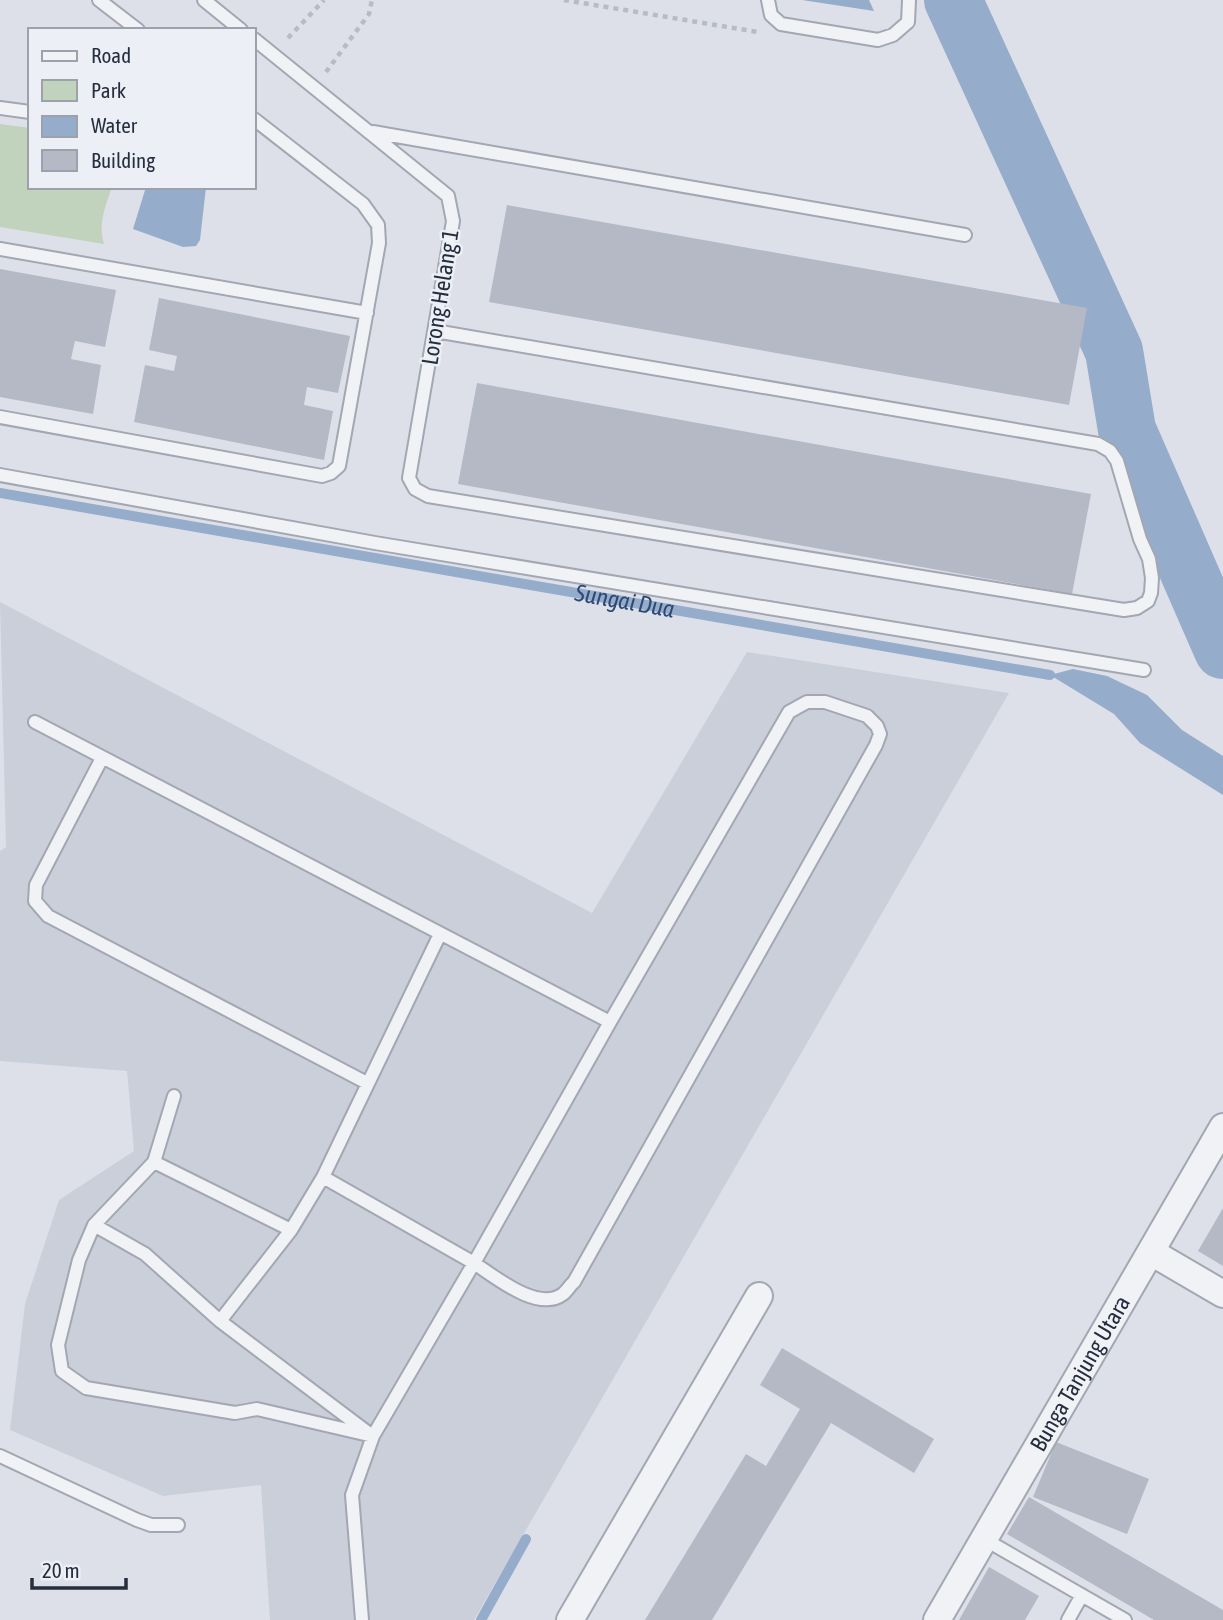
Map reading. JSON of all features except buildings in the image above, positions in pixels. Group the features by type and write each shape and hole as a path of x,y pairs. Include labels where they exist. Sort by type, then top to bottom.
{"street":[{"name":"Bunga Tanjung Utara","path":"937,1620 1223,1127"},
{"path":"1151,1252 1223,1294"},
{"path":"570,1620 759,1296"}],"lane":[{"path":"99,0 135,28"},
{"path":"204,0 239,28"},
{"path":"768,0 771,15 781,24 878,40 893,35 908,22 909,0"},
{"name":"Lorong Helang 1","path":"256,41 448,196 453,221 409,478 415,489 428,496 1124,610 1137,608 1148,601 1151,593 1149,559 1140,539 1116,461 1110,452 1098,444 435,331"},
{"path":"0,108 28,113"},
{"path":"0,417 322,476 339,466 379,243 378,225 363,204 256,121"},
{"path":"369,131 965,235"},
{"path":"0,249 367,313"},
{"path":"0,475 375,543 1144,670"},
{"path":"323,1177 474,1263 520,1293 542,1298 561,1296 574,1282 876,745 880,734 877,726 867,716 825,702 807,702 789,712 610,1022 474,1263 373,1436 352,1495 362,1620"},
{"path":"35,722 610,1022"},
{"path":"102,758 36,885 35,901 48,916 367,1083"},
{"path":"220,1321 291,1230 323,1177 440,934"},
{"path":"174,1096 154,1162 94,1225 79,1260 58,1345 62,1371 86,1388 235,1413 257,1409 373,1436"},
{"path":"154,1162 291,1230"},
{"path":"94,1225 145,1254 220,1321 373,1436"},
{"path":"0,1456 137,1520 151,1525 178,1525"},
{"path":"984,1539 1125,1620"},
{"path":"1068,1620 1082,1595"}],"path":[{"path":"302,23 324,0"},
{"path":"314,87 369,13 372,0"},
{"path":"564,0 762,33 781,24"}],"shaded area":[{"path":"0,602 592,913 747,652 1009,693 474,1620 270,1620 261,1485 163,1496 10,1430 25,1304 59,1200 134,1151 127,1071 0,1061 0,851 6,847"}],"green space":[{"path":"0,124 28,128 28,189 111,189 102,222 104,244 0,227"}],"water":[{"path":"802,0 869,0 874,11"},
{"path":"145,189 206,189 200,240 196,246 183,247 133,229"},
{"path":"1073,669 1107,676 1147,695 1182,730 1223,756 1223,795 1140,743 1114,714 1050,675"}],"waterway":[{"path":"953,0 1114,351 1127,430 1223,650"},
{"name":"Sungai Dua","path":"0,493 1050,675"},
{"path":"481,1620 526,1539"}]}
